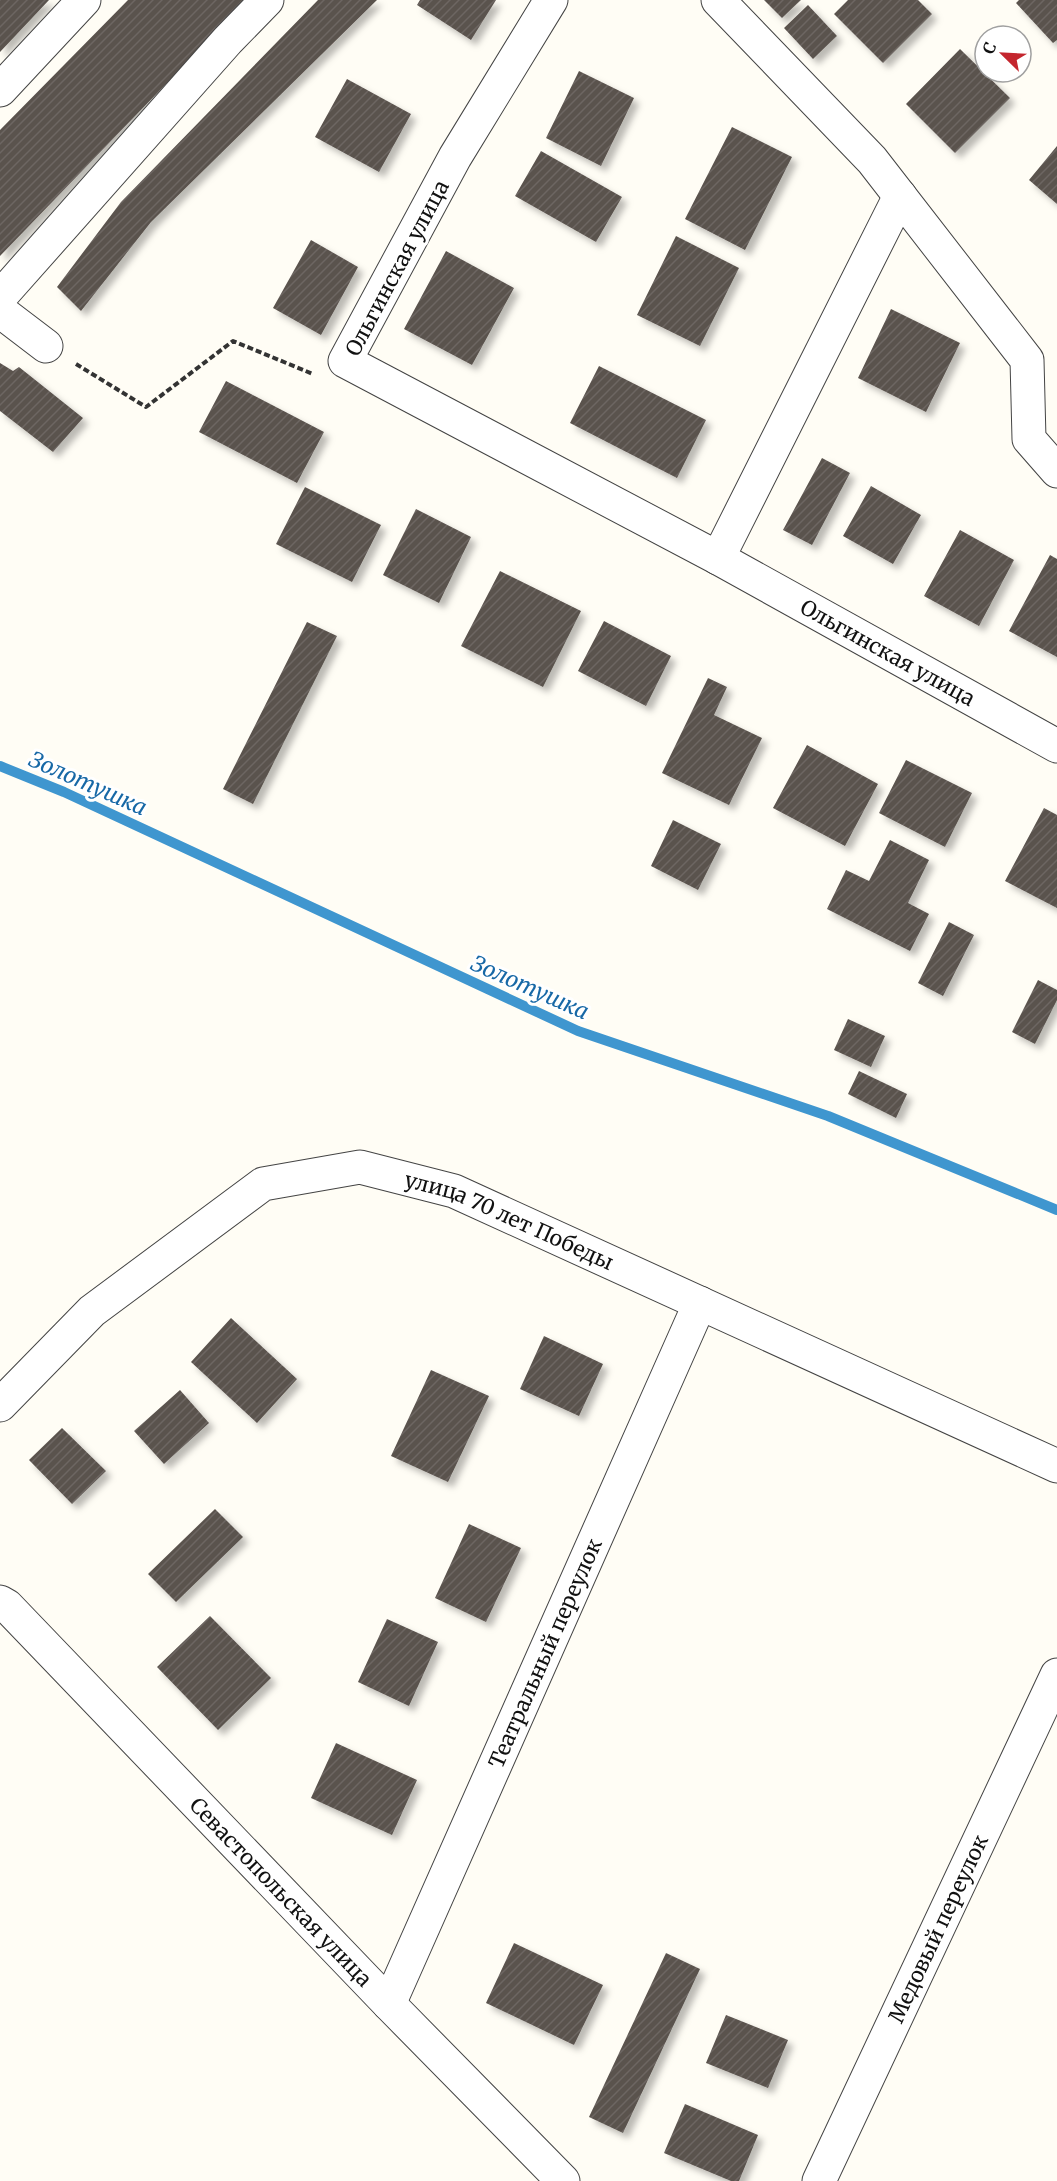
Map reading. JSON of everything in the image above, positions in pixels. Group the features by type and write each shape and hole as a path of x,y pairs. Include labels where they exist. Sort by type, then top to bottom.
{"street":[{"path":"0,90 84,0"},
{"path":"0,297 228,40 267,0"},
{"name":"Ольгинская улица","path":"551,0 455,157 345,361 718,558 1057,746"},
{"path":"718,0 872,160 1027,360 1029,439 1057,471"},
{"path":"718,558 900,196"},
{"path":"0,311 46,346"},
{"name":"улица 70 лет Победы","path":"0,1405 92,1311 263,1184 360,1167 454,1191 1057,1466"},
{"name":"Театральный переулок","path":"389,2004 700,1303"},
{"name":"Севастопольская улица","path":"0,1602 7,1606 389,2004 563,2181"},
{"name":"Медовый переулок","path":"819,2181 1057,1675"}],"path":[{"path":"46,346 146,407 233,341 318,376 345,361"}],"building":[{"path":"0,0 49,0 0,52"},
{"path":"128,0 247,0 0,256 0,130"},
{"path":"318,0 377,0 151,222 81,311 57,287 121,202"},
{"path":"420,0 496,0 471,40 417,5"},
{"path":"764,0 801,0 782,18"},
{"path":"848,0 918,0 932,14 883,63 834,14"},
{"path":"1019,0 1057,0 1057,40 1053,43 1016,3"},
{"path":"808,5 837,36 813,59 784,28"},
{"path":"960,49 973,62 973,84 996,84 1010,98 955,153 906,104"},
{"path":"579,71 634,98 601,166 546,138"},
{"path":"347,79 411,114 379,172 315,137"},
{"path":"732,127 792,157 745,250 685,219"},
{"path":"1057,146 1057,204 1029,180"},
{"path":"541,151 622,197 596,242 515,196"},
{"path":"676,236 739,268 700,346 637,315"},
{"path":"311,240 358,267 321,335 273,308"},
{"path":"446,251 514,288 472,365 404,329"},
{"path":"891,309 960,343 926,412 858,378"},
{"path":"0,363 13,371 19,367 83,418 53,452 0,411"},
{"path":"599,366 706,420 677,478 570,423"},
{"path":"226,381 324,432 297,483 199,432"},
{"path":"822,458 850,473 812,545 783,530"},
{"path":"871,486 921,515 893,564 843,536"},
{"path":"305,487 381,525 352,582 276,544"},
{"path":"416,509 471,537 439,603 383,575"},
{"path":"960,530 1014,560 979,626 924,596"},
{"path":"1050,555 1057,559 1057,657 1009,631"},
{"path":"500,571 581,611 543,687 461,646"},
{"path":"604,621 671,656 646,706 578,671"},
{"path":"307,622 337,636 253,804 223,789"},
{"path":"708,678 727,687 714,715 762,738 729,805 662,773"},
{"path":"807,745 878,784 845,846 773,808"},
{"path":"906,760 972,793 945,847 879,813"},
{"path":"1044,808 1057,815 1057,908 1005,881"},
{"path":"673,820 721,844 698,890 651,866"},
{"path":"890,840 929,860 908,903 929,914 910,951 827,909 846,870 869,881"},
{"path":"949,922 974,935 943,996 918,983"},
{"path":"1038,980 1057,990 1057,1000 1035,1044 1012,1032"},
{"path":"848,1019 885,1036 871,1067 834,1050"},
{"path":"859,1071 907,1094 896,1118 848,1094"},
{"path":"231,1318 297,1379 257,1423 191,1362"},
{"path":"544,1336 603,1364 579,1416 520,1389"},
{"path":"431,1370 489,1396 448,1482 391,1456"},
{"path":"180,1390 209,1423 164,1464 134,1431"},
{"path":"62,1428 106,1471 72,1504 29,1460"},
{"path":"215,1509 243,1537 176,1602 148,1574"},
{"path":"469,1524 521,1548 486,1622 435,1598"},
{"path":"210,1616 271,1678 218,1730 157,1667"},
{"path":"387,1619 438,1642 409,1706 358,1682"},
{"path":"336,1743 417,1780 392,1835 311,1798"},
{"path":"514,1943 603,1985 574,2045 486,2003"},
{"path":"666,1953 700,1969 623,2133 589,2117"},
{"path":"726,2015 788,2040 768,2088 706,2063"},
{"path":"685,2104 758,2135 739,2181 731,2181 664,2153"}],"waterway":[{"name":"Золотушка","path":"0,766 64,792 578,1031 828,1116 1057,1210"}]}
